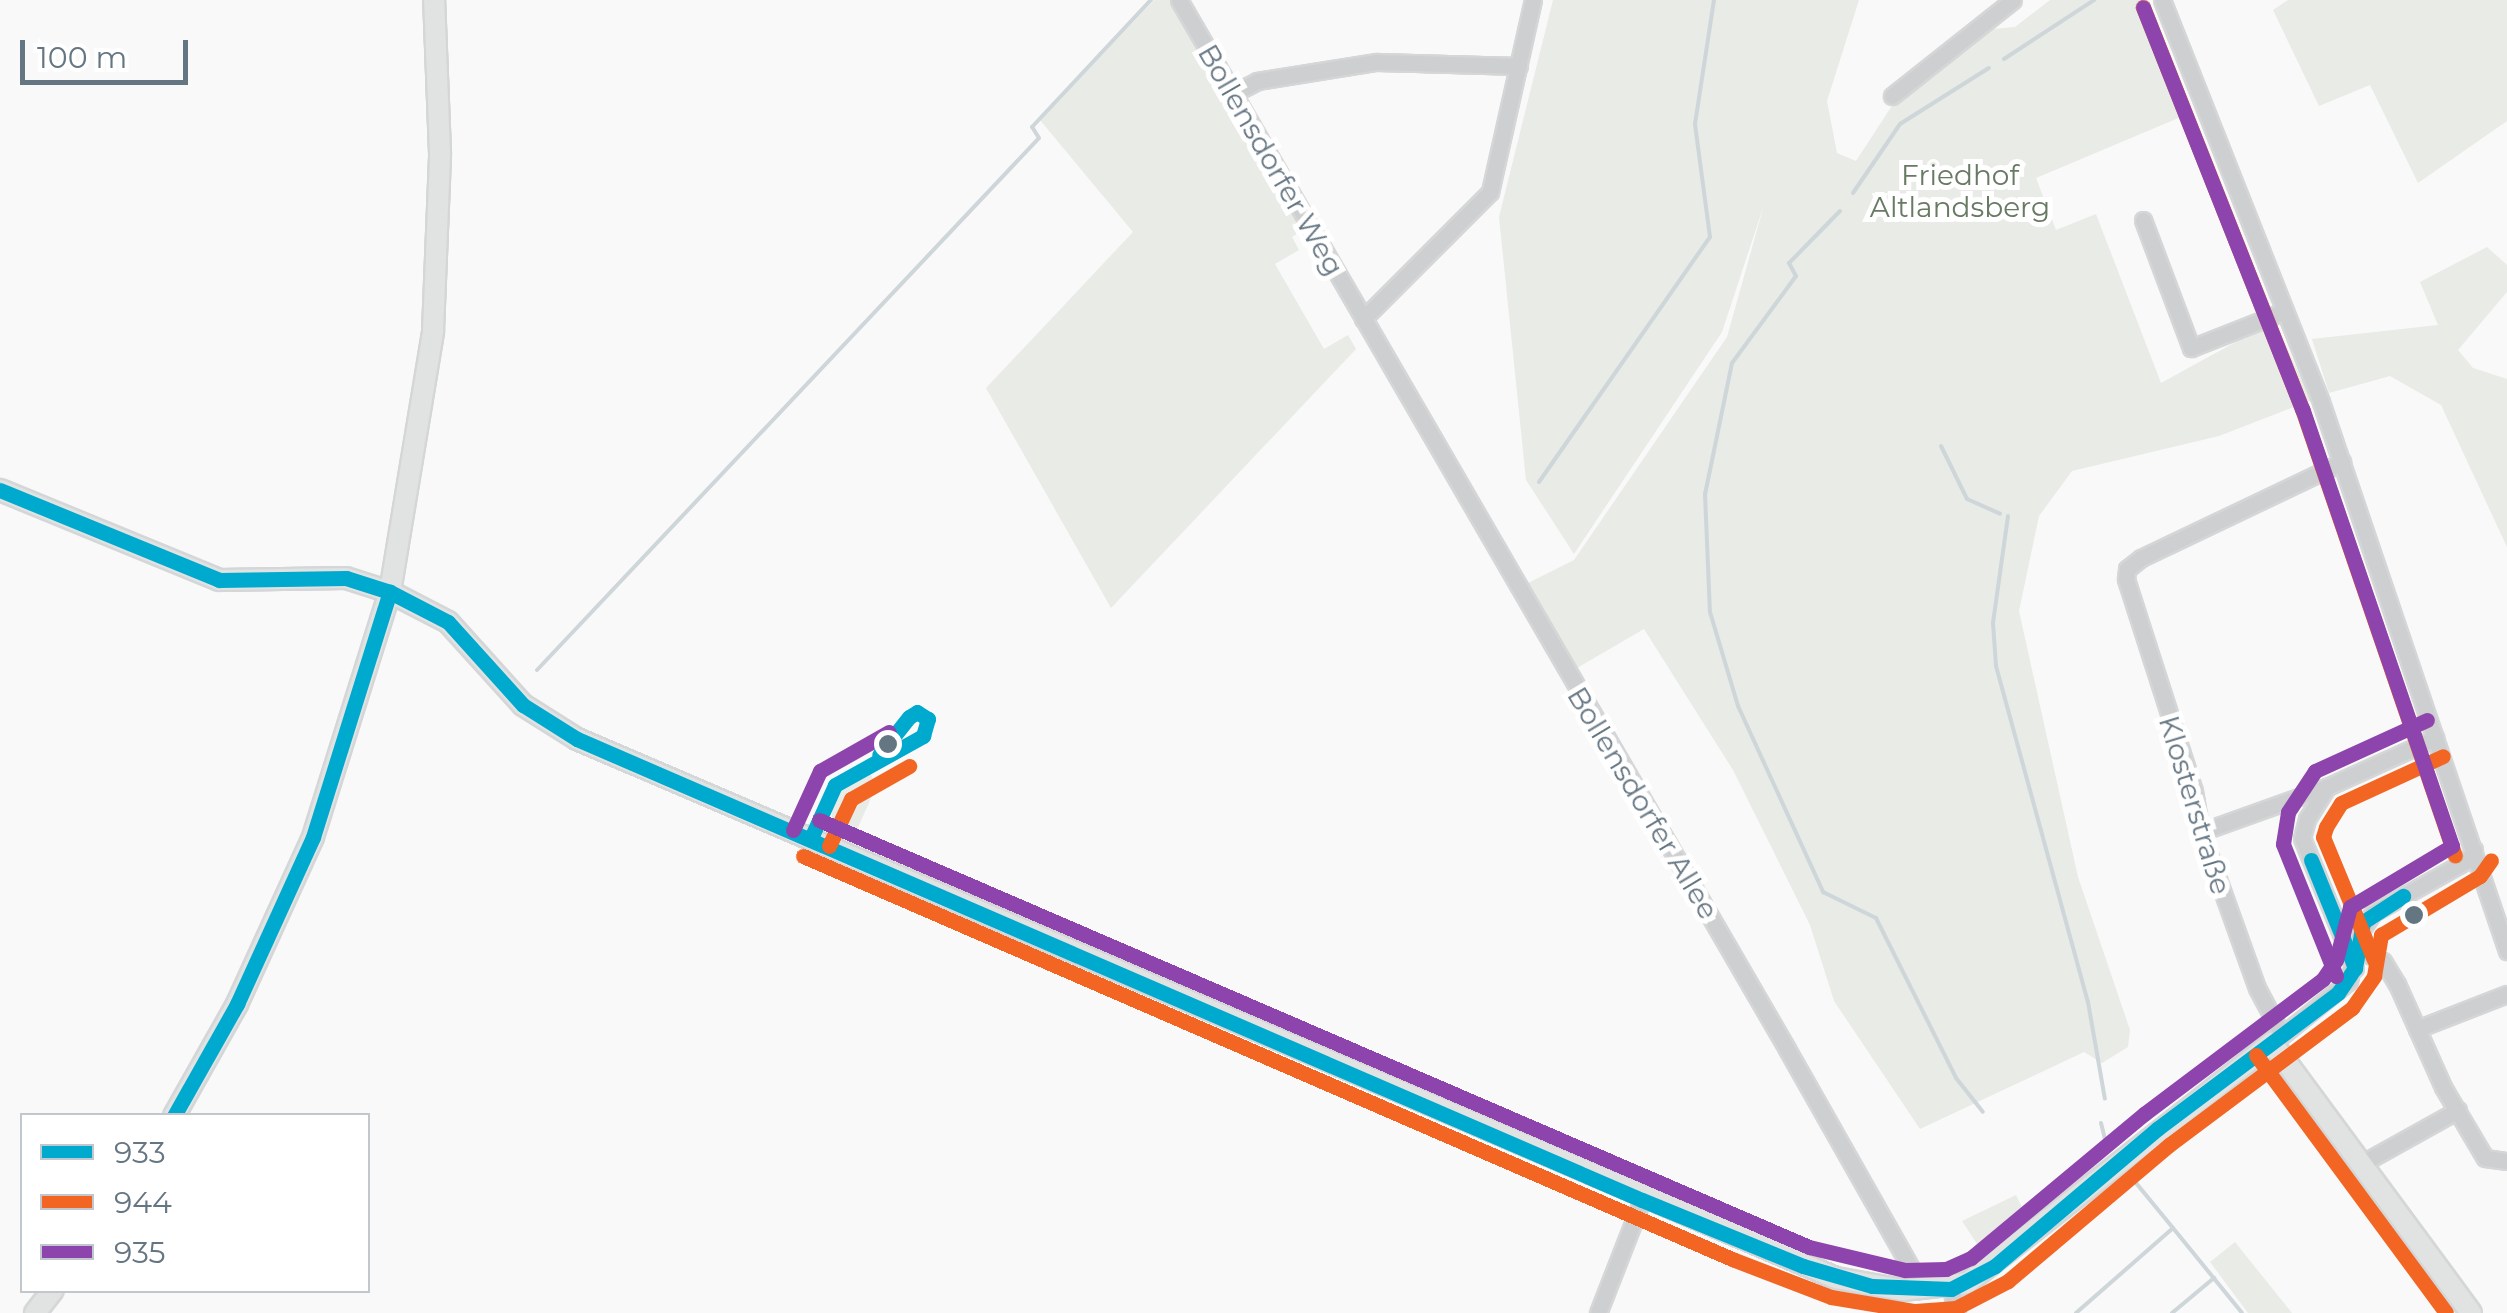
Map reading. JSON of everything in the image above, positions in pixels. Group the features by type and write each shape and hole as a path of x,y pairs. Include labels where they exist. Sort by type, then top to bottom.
{"main road":[{"path":"176,1113 237,1004 313,837 390,592 433,331 440,153 434,0"},
{"path":"0,490 218,580 346,578 390,592 448,622 522,705 570,736 1642,1200 1836,1278 1916,1291 1950,1289 1994,1266 2157,1129 2277,1039 2361,1164 2471,1313"}],"street":[{"name":"Bollensdorfer Weg","path":"1179,0 1363,319"},
{"path":"1363,319 1490,192 1533,0"},
{"path":"1892,96 2013,0"},
{"path":"2162,0 2320,398 2507,951"},
{"path":"1232,94 1271,78 1376,62 1519,66"},
{"path":"2143,220 2191,348 2285,311"},
{"name":"Bollensdorfer Allee","path":"1363,319 1787,1048 1913,1272 1916,1291"},
{"name":"Klosterstraße","path":"2277,1039 2200,832 2127,569 2342,462"},
{"path":"2200,832 2287,805 2435,738"},
{"path":"2302,838 2328,787"},
{"path":"2287,805 2355,968"},
{"path":"2277,1039 2338,993 2355,968 2363,922 2468,860 2474,850"},
{"path":"2328,904 2363,922"},
{"path":"2358,950 2383,961 2458,1110 2490,1163 2507,1161"},
{"path":"2417,1029 2507,994"},
{"path":"2361,1164 2458,1110"},
{"path":"1598,1313 1642,1200"},
{"path":"1950,1289 1956,1313"}],"green space":[{"path":"1154,0 1171,0 1303,230 1292,237 1299,250 1275,264 1324,349 1348,335 1356,349 1111,608 986,388 1133,232 1040,120"},
{"name":"Friedhof Altlandsberg","path":"1553,0 1859,0 1827,101 1837,153 1856,161 1897,98 1982,30 2015,27 2050,0 2144,0 2150,9 2188,114 2036,178 2056,230 2096,214 2161,383 2274,321 2312,400 2219,436 2072,471 2039,516 2019,611 2078,877 2130,1030 2128,1047 2102,1063 2084,1052 1920,1129 1834,1001 1810,925 1733,770 1644,629 1577,668 1524,585 1574,560 1727,337 1764,205 1722,332 1574,554 1526,480 1499,217"},
{"path":"2288,0 2507,0 2507,121 2418,183 2370,85 2319,106 2273,10"},
{"path":"2487,247 2507,265 2507,292 2458,350 2473,368 2507,379 2507,547 2441,405 2390,376 2329,393 2312,339 2438,325 2420,282"},
{"path":"870,772 876,787 851,843 831,824 833,802 847,783"},
{"path":"2016,1195 2027,1218 1983,1253 1962,1221"},
{"path":"2235,1242 2292,1313 2248,1313 2210,1262"}],"waterway":[{"path":"537,670 1039,138 1032,127 1151,0"},
{"path":"1539,482 1710,237 1695,124 1714,0"},
{"path":"2004,59 2094,0"},
{"path":"1853,193 1900,124 1989,68"},
{"path":"1840,211 1789,263 1796,276 1732,363 1705,494 1710,612 1738,706 1823,892 1876,918 1956,1078 1983,1112"},
{"path":"1941,446 1967,499 2000,514"},
{"path":"2008,516 1993,623 1996,666 2088,1002 2105,1099"},
{"path":"2101,1123 2107,1147"},
{"path":"2076,1313 2173,1228 2127,1172"},
{"path":"2173,1228 2242,1313"},
{"path":"2172,1313 2214,1278"}],"transit line":[{"name":"944","path":"2143,7 2302,409 2455,856"},
{"name":"935","path":"819,820 1809,1247 1905,1270 1946,1269 1971,1258 2144,1114 2323,979 2336,960 2350,907 2452,846 2302,409 2143,7"},
{"name":"933","path":"0,490 219,580 346,578 390,592 448,622 523,705 577,739 1642,1200 1803,1266 1872,1286 1951,1289 1995,1266 2157,1129 2338,993 2355,968 2363,922 2403,896"},
{"name":"933","path":"176,1113 237,1004 313,837 390,592"},
{"name":"933","path":"811,838 835,785 923,736 928,719 917,712 909,717 879,755"},
{"name":"935","path":"2336,976 2283,844 2288,812 2315,771 2427,720"},
{"name":"935","path":"793,830 820,771 889,732"},
{"name":"944","path":"2374,960 2323,837 2326,827 2341,803 2443,756"},
{"name":"944","path":"829,846 851,799 909,766"},
{"name":"944","path":"803,856 1732,1259 1831,1297 1915,1311 1956,1308 2008,1281 2169,1145 2352,1008 2374,976 2381,935 2480,876 2491,860"},
{"name":"933","path":"2311,860 2355,968"},
{"name":"944","path":"2256,1055 2446,1313"}]}
